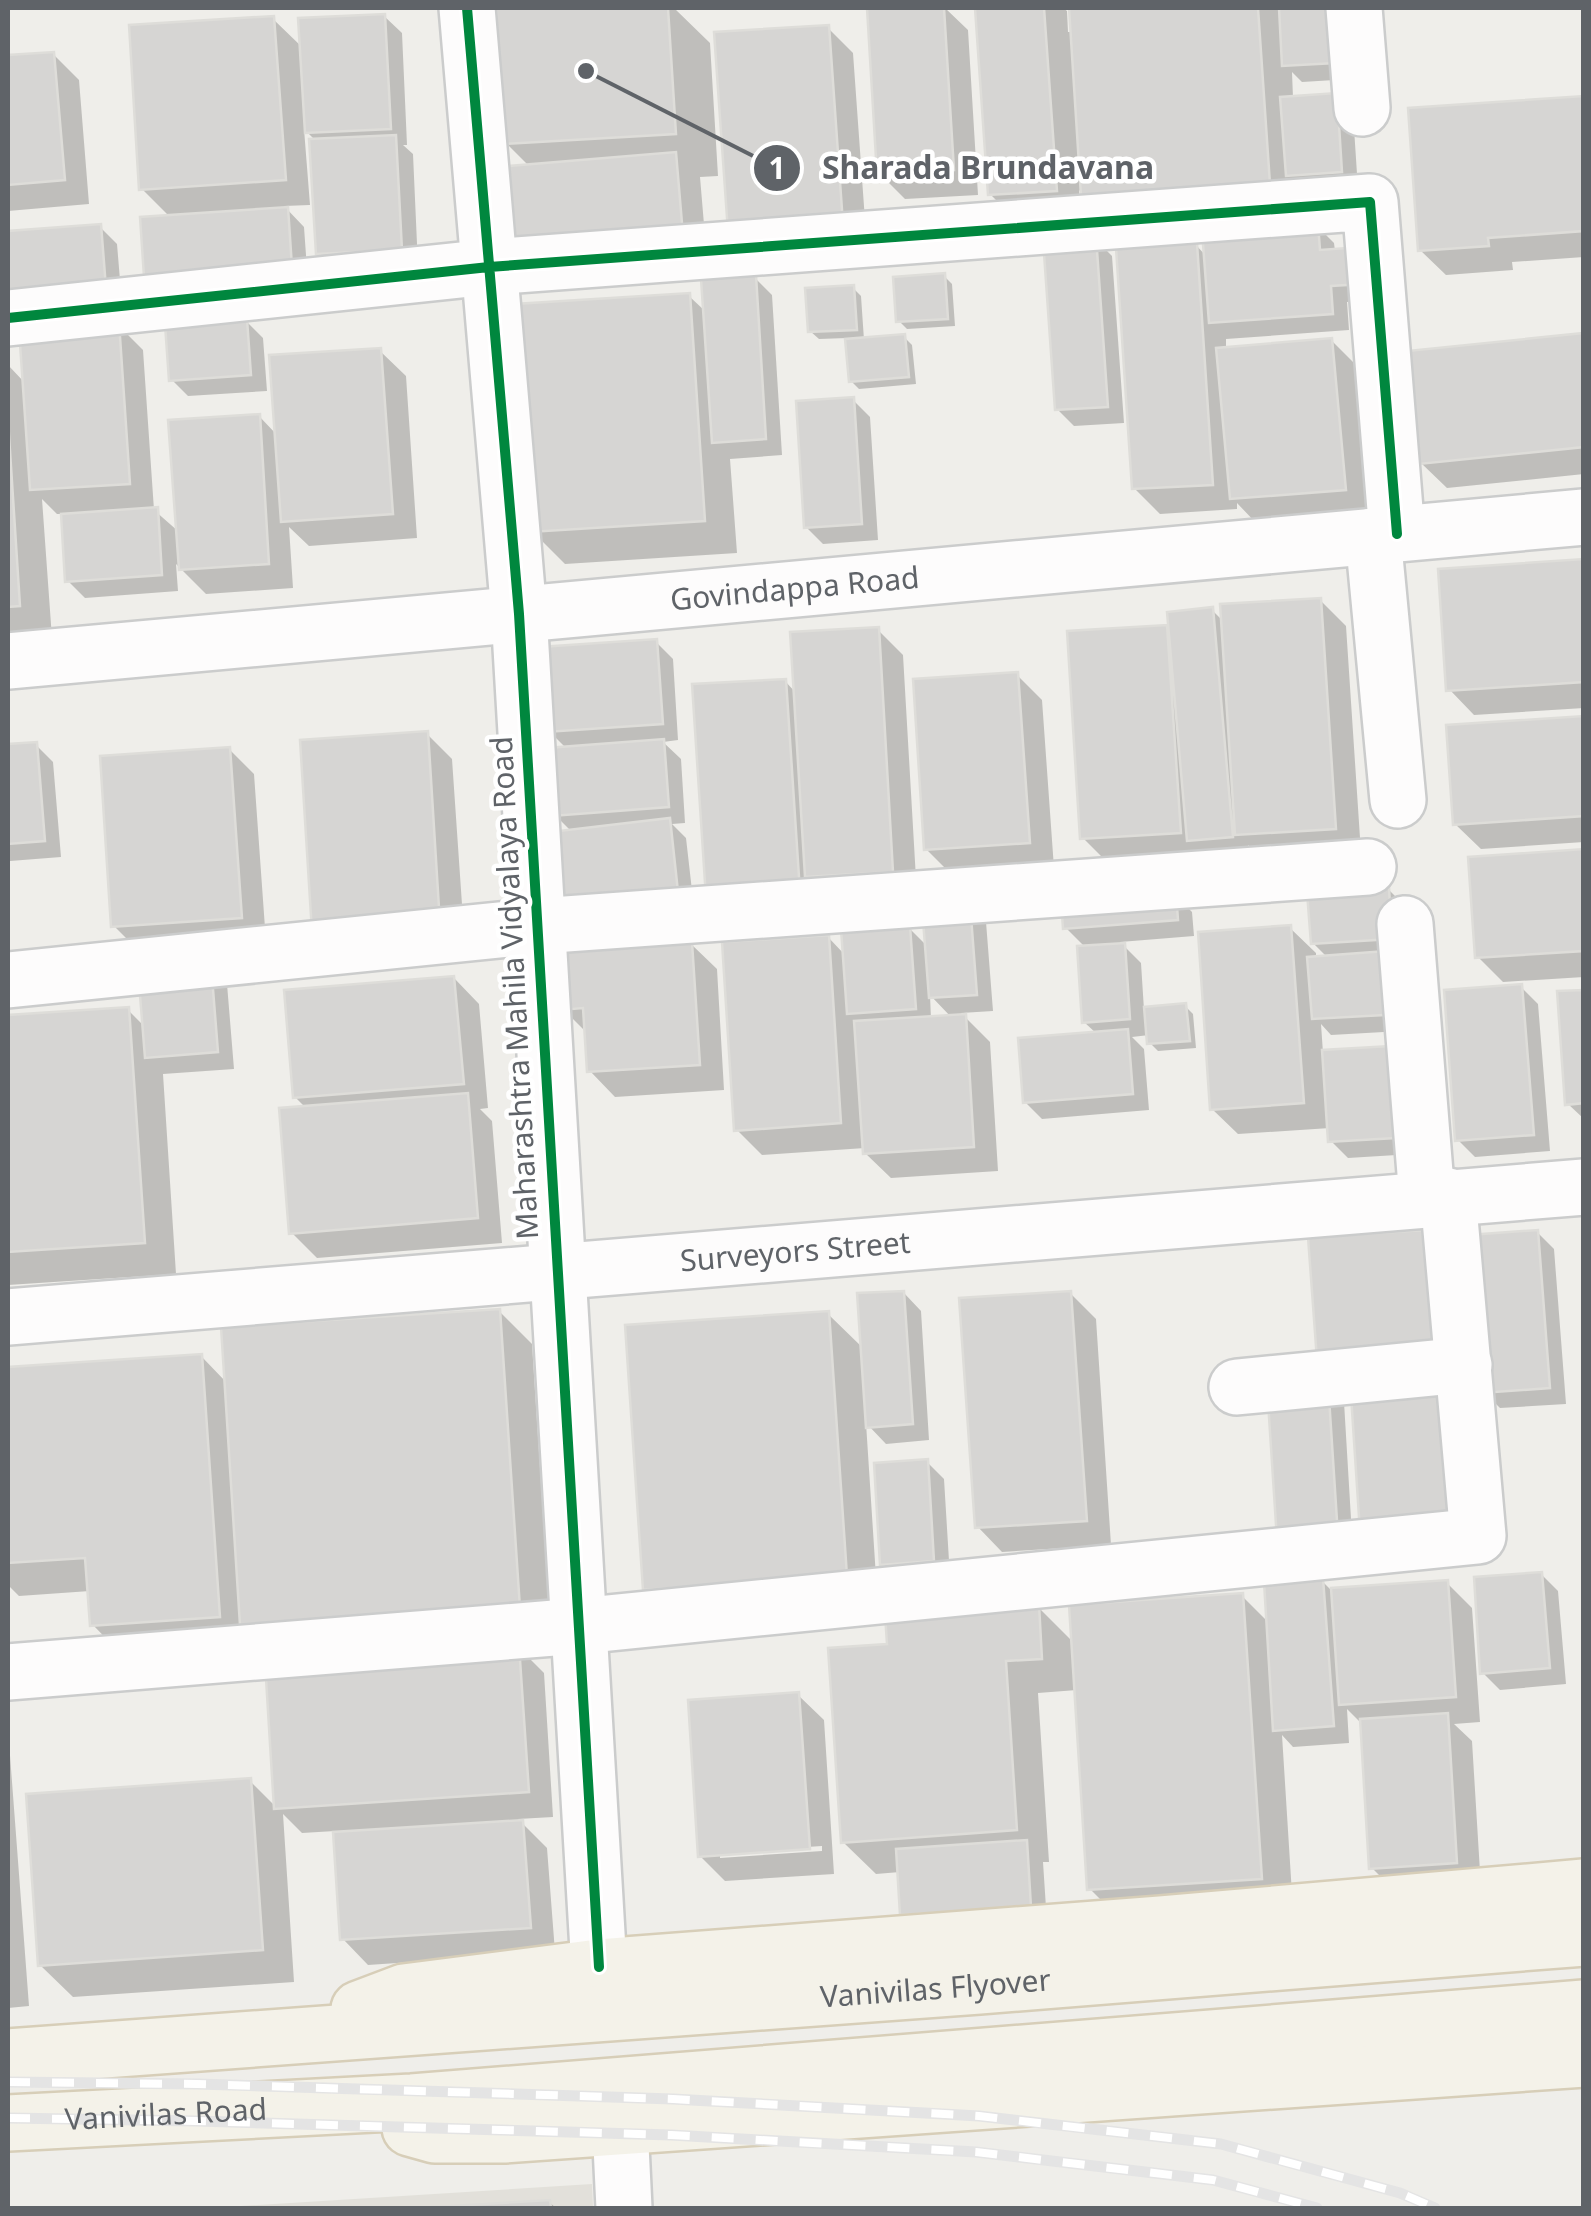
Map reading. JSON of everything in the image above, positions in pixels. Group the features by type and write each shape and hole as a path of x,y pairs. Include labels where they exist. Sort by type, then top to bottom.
{"main road":[{"path":"8,2057 286,2038 404,1992 599,1967 1584,1887"},
{"name":"Vanivilas Flyover","path":"286,2038 1584,1938"},
{"path":"325,2104 412,2102 1584,2008"},
{"path":"325,2104 435,2135 504,2135 1584,2059"},
{"name":"Vanivilas Road","path":"8,2124 325,2104"}],"street":[{"name":"Maharashtra Mahila Vidyalaya Road","path":"467,8 519,614 599,1967"},
{"path":"1354,8 1362,108"},
{"path":"8,318 489,267 1370,202 1398,800"},
{"name":"Govindappa Road","path":"8,661 1584,517"},
{"path":"8,980 538,926 1368,867"},
{"path":"8,1672 578,1626 1478,1536 1464,1364 1438,1197 1404,924"},
{"name":"Surveyors Street","path":"8,1317 1584,1187"},
{"path":"1237,1386 1464,1364"},
{"path":"620,2125 624,2208"}],"shaded area":[{"path":"592,2184 593,2208 209,2208"}],"building":[{"path":"496,8 668,8 676,134 503,144"},
{"path":"867,8 944,8 954,170 877,175"},
{"path":"975,8 1044,8 1057,191 988,195"},
{"path":"1069,8 1258,8 1270,184 1081,196"},
{"path":"1279,8 1331,8 1335,63 1282,66"},
{"path":"385,14 391,129 305,133 298,18"},
{"path":"274,16 286,180 139,190 129,25"},
{"path":"829,25 843,224 728,232 714,32"},
{"path":"54,52 65,180 8,185 8,55"},
{"path":"1337,93 1342,172 1286,176 1280,97"},
{"path":"1584,96 1584,231 1488,238 1489,246 1418,251 1408,108"},
{"path":"396,135 402,250 316,254 309,139"},
{"path":"676,152 683,235 516,250 509,166"},
{"path":"288,207 292,267 144,277 140,217"},
{"path":"1318,223 1320,250 1361,247 1363,284 1331,286 1333,314 1209,323 1202,231"},
{"path":"101,224 106,288 8,296 8,231"},
{"path":"1096,236 1108,407 1055,410 1043,239"},
{"path":"1197,243 1213,485 1132,489 1116,248"},
{"path":"945,273 948,319 896,322 893,277"},
{"path":"756,275 766,439 712,443 701,279"},
{"path":"854,285 857,330 808,332 805,288"},
{"path":"690,293 705,521 530,532 515,304"},
{"path":"247,319 251,375 169,381 165,324"},
{"path":"119,322 130,484 30,490 19,329"},
{"path":"1584,333 1584,447 1419,464 1407,351"},
{"path":"905,334 909,377 849,382 845,339"},
{"path":"1332,338 1346,490 1230,499 1216,348"},
{"path":"381,348 393,514 281,522 269,355"},
{"path":"854,397 862,524 804,528 796,401"},
{"path":"260,414 269,564 179,570 168,420"},
{"path":"8,420 20,606 8,607"},
{"path":"158,507 162,575 65,582 61,514"},
{"path":"1584,559 1584,682 1446,691 1438,569"},
{"path":"1321,598 1336,829 1235,835 1220,604"},
{"path":"1213,607 1233,837 1187,841 1167,612"},
{"path":"1167,625 1181,833 1080,839 1067,631"},
{"path":"879,627 893,872 805,877 790,632"},
{"path":"657,639 663,724 546,732 540,647"},
{"path":"1018,672 1030,843 924,850 913,679"},
{"path":"786,679 800,892 706,898 692,684"},
{"path":"1584,716 1584,816 1453,825 1446,725"},
{"path":"428,731 440,924 312,932 300,740"},
{"path":"664,739 669,807 552,816 547,748"},
{"path":"37,742 45,841 8,844 8,744"},
{"path":"230,747 242,918 111,927 100,756"},
{"path":"670,818 679,901 559,914 550,832"},
{"path":"1584,849 1584,951 1475,958 1468,857"},
{"path":"1389,887 1392,939 1311,944 1307,892"},
{"path":"1176,892 1178,920 1063,929 1061,900"},
{"path":"970,903 977,995 929,998 922,907"},
{"path":"1291,925 1304,1103 1210,1110 1198,932"},
{"path":"910,926 916,1009 847,1014 841,929"},
{"path":"829,935 841,1123 734,1131 722,942"},
{"path":"692,942 700,1065 587,1072 583,1008 561,1010 556,950"},
{"path":"1125,943 1130,1019 1082,1023 1077,946"},
{"path":"1399,950 1403,1014 1312,1019 1307,957"},
{"path":"211,964 218,1052 145,1058 138,970"},
{"path":"454,976 464,1084 293,1098 284,990"},
{"path":"1522,984 1534,1135 1455,1141 1444,990"},
{"path":"1584,990 1584,1103 1565,1105 1557,991"},
{"path":"1186,1003 1190,1041 1147,1044 1144,1007"},
{"path":"129,1007 145,1243 8,1252 8,1015"},
{"path":"966,1014 974,1147 863,1154 854,1021"},
{"path":"1128,1029 1133,1094 1023,1103 1018,1038"},
{"path":"1408,1045 1413,1137 1328,1142 1322,1050"},
{"path":"468,1093 478,1218 289,1234 279,1108"},
{"path":"1443,1229 1452,1351 1317,1360 1308,1237"},
{"path":"1538,1230 1550,1388 1481,1393 1469,1235"},
{"path":"904,1291 913,1424 866,1428 857,1293"},
{"path":"1071,1291 1087,1521 975,1528 959,1298"},
{"path":"500,1309 521,1623 241,1641 221,1327"},
{"path":"829,1311 847,1576 643,1590 625,1325"},
{"path":"202,1354 220,1617 90,1626 85,1558 8,1563 8,1367"},
{"path":"1447,1374 1457,1526 1360,1532 1350,1380"},
{"path":"1328,1382 1338,1536 1277,1540 1267,1386"},
{"path":"928,1459 934,1561 880,1565 874,1463"},
{"path":"1542,1572 1550,1668 1480,1674 1474,1577"},
{"path":"1323,1578 1334,1726 1273,1731 1264,1582"},
{"path":"1448,1580 1456,1697 1339,1705 1331,1588"},
{"path":"1243,1593 1262,1879 1087,1890 1069,1605"},
{"path":"1039,1604 1042,1659 1006,1661 1017,1830 841,1843 828,1648 887,1644 885,1614"},
{"path":"519,1645 529,1792 274,1809 265,1662"},
{"path":"799,1692 810,1849 698,1857 688,1700"},
{"path":"1448,1713 1457,1863 1369,1869 1360,1719"},
{"path":"251,1778 263,1950 38,1966 26,1794"},
{"path":"523,1820 531,1928 340,1940 333,1832"},
{"path":"1027,1840 1031,1907 900,1915 896,1849"},
{"path":"550,2200 551,2208 418,2208"}],"railway":[{"path":"8,2082 673,2099 979,2116 1221,2144 1400,2193 1435,2208"},
{"path":"8,2118 671,2135 976,2152 1213,2180 1317,2208"}],"cycle path":[{"path":"467,8 519,614 599,1967"},
{"path":"8,318 489,267 1370,202 1397,534"}],"place":[{"name":"Sharada Brundavana","path":"586,71"}]}
